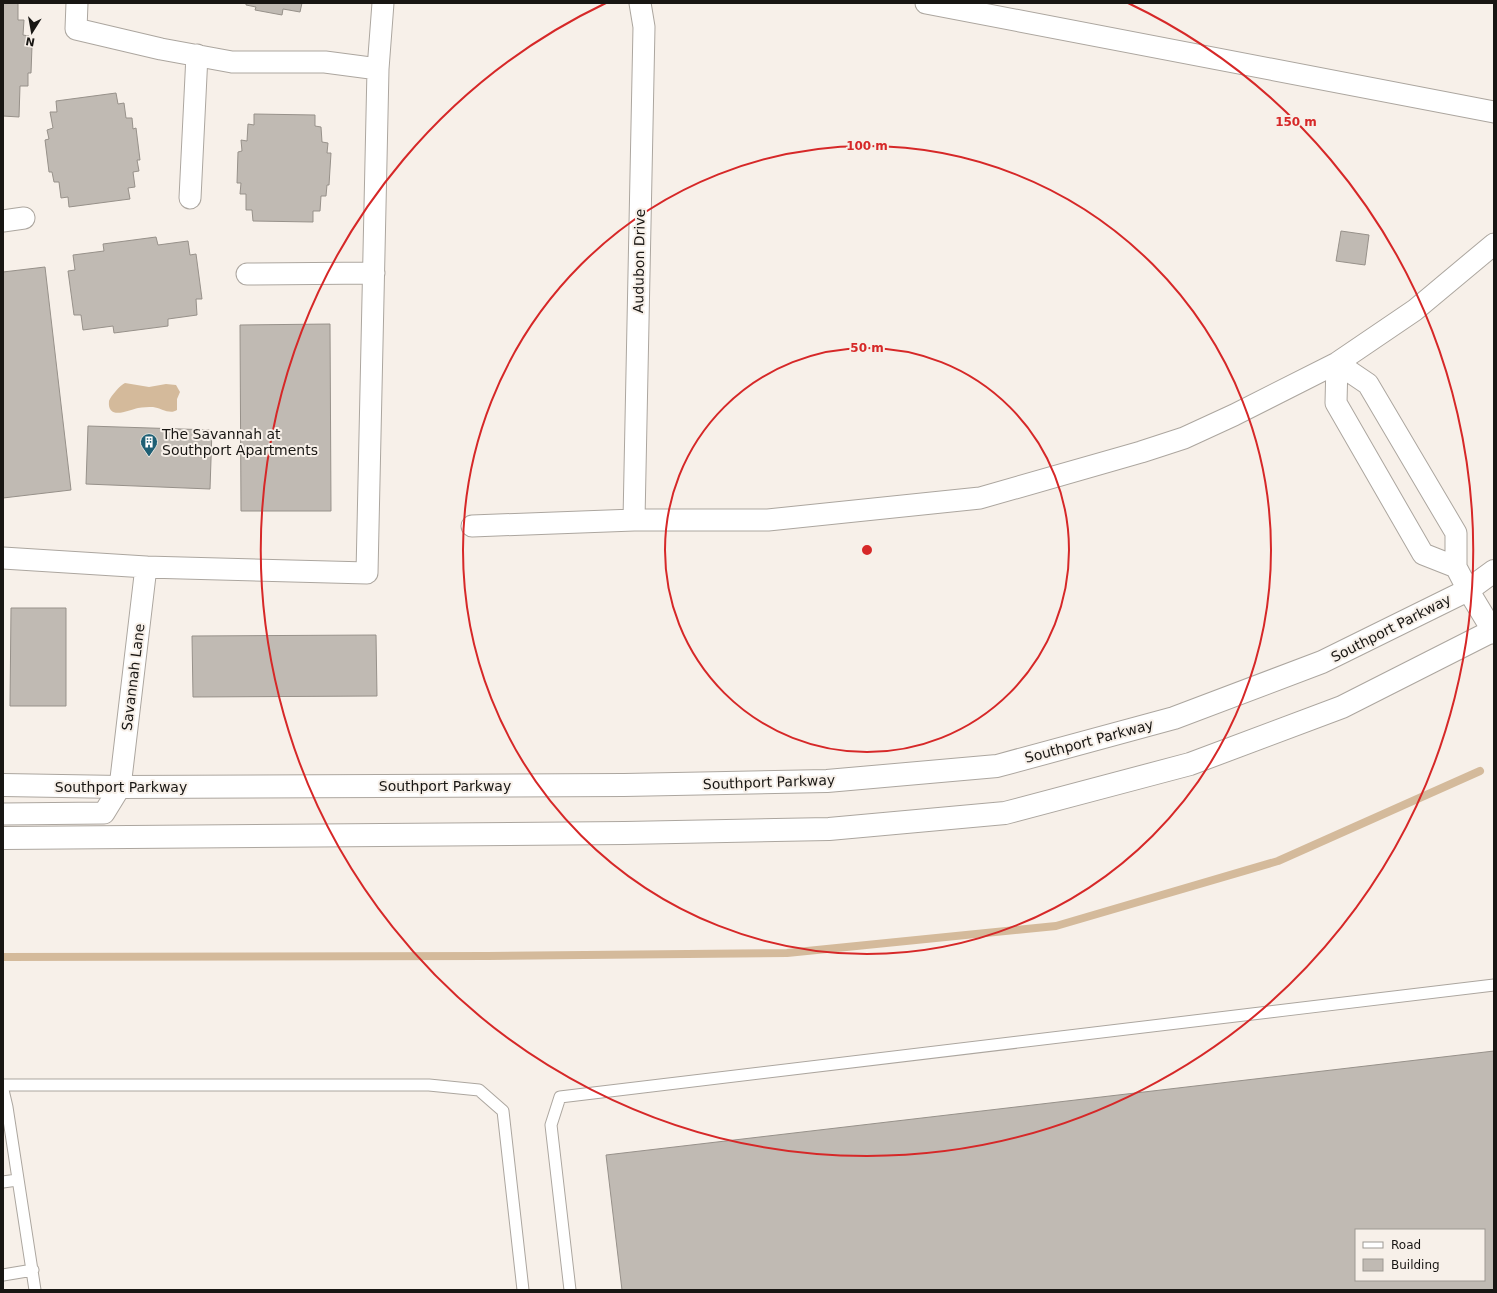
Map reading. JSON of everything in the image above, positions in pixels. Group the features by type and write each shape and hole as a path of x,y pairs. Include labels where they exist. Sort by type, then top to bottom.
{"main road":[{"name":"Southport Parkway","path":"3,785 120,787 616,785 827,781 997,766 1174,718 1322,662 1468,590 1494,571"},
{"path":"3,838 822,830 1005,813 1190,764 1342,707 1494,631"}],"street":[{"path":"77,3 76,29 232,62 325,62 378,69"},
{"path":"3,558 146,566 367,573 378,69 383,3"},
{"name":"Audubon Drive","path":"634,520 644,27 640,3"},
{"path":"926,3 1494,112"},
{"path":"190,198 196,55"},
{"path":"3,221 24,218"},
{"path":"472,526 634,520 768,520 980,498 1141,452 1184,438 1234,416 1337,363 1414,310 1494,244"},
{"path":"247,274 374,273"},
{"path":"1337,363 1336,403 1423,554 1456,567"},
{"path":"1337,363 1368,384 1456,533 1456,567 1468,590 1494,631"},
{"name":"Savannah Lane","path":"120,787 146,566"},
{"path":"3,814 104,813 120,787"}],"lane":[{"path":"570,1290 551,1125 560,1097 1494,985"},
{"path":"3,1085 429,1085 479,1090 503,1111 523,1290"},
{"path":"3,1090 35,1290"},
{"path":"3,1182 17,1180"},
{"path":"3,1275 33,1270"}],"shaded area":[{"path":"125,383 149,387 166,384 176,385 180,392 177,399 177,410 168,412 149,407 119,413 111,411 109,401 116,391"}],"building":[{"path":"3,3 18,3 18,20 24,20 23,35 29,36 28,46 32,46 31,73 28,73 28,86 20,86 19,117 3,116"},
{"path":"246,3 302,3 300,12 283,9 282,15 255,10 256,7 246,5"},
{"path":"116,93 118,104 124,103 126,118 132,118 133,129 136,128 140,160 137,160 139,171 133,172 135,187 128,188 130,199 69,207 68,197 61,198 59,182 54,182 52,172 49,172 45,140 49,139 47,130 53,128 50,112 57,112 56,101"},
{"path":"254,114 315,115 315,126 321,127 322,142 328,143 327,153 331,153 329,185 327,185 326,196 321,196 320,211 313,211 313,222 253,221 252,210 246,210 246,194 240,194 241,183 237,183 238,152 242,151 241,140 247,141 248,124 254,125"},
{"path":"1341,231 1369,235 1365,265 1336,261"},
{"path":"156,237 158,245 188,241 190,255 196,254 202,299 196,299 197,315 168,319 168,326 114,333 113,326 83,330 81,315 74,315 68,271 75,270 73,255 104,251 103,244"},
{"path":"45,267 71,490 3,498 3,272"},
{"path":"330,324 331,511 241,511 240,325"},
{"name":"The Savannah at Southport Apartments","path":"88,426 212,430 210,489 86,484"},
{"path":"11,608 66,608 66,706 10,706"},
{"path":"376,635 377,696 193,697 192,636"},
{"path":"1494,1051 1494,1290 622,1290 606,1155"}],"waterway":[{"path":"3,957 488,956 787,953 1056,926 1278,861 1480,771"}],"place":[{"name":"The Savannah at Southport Apartments","path":"149,457"}]}
